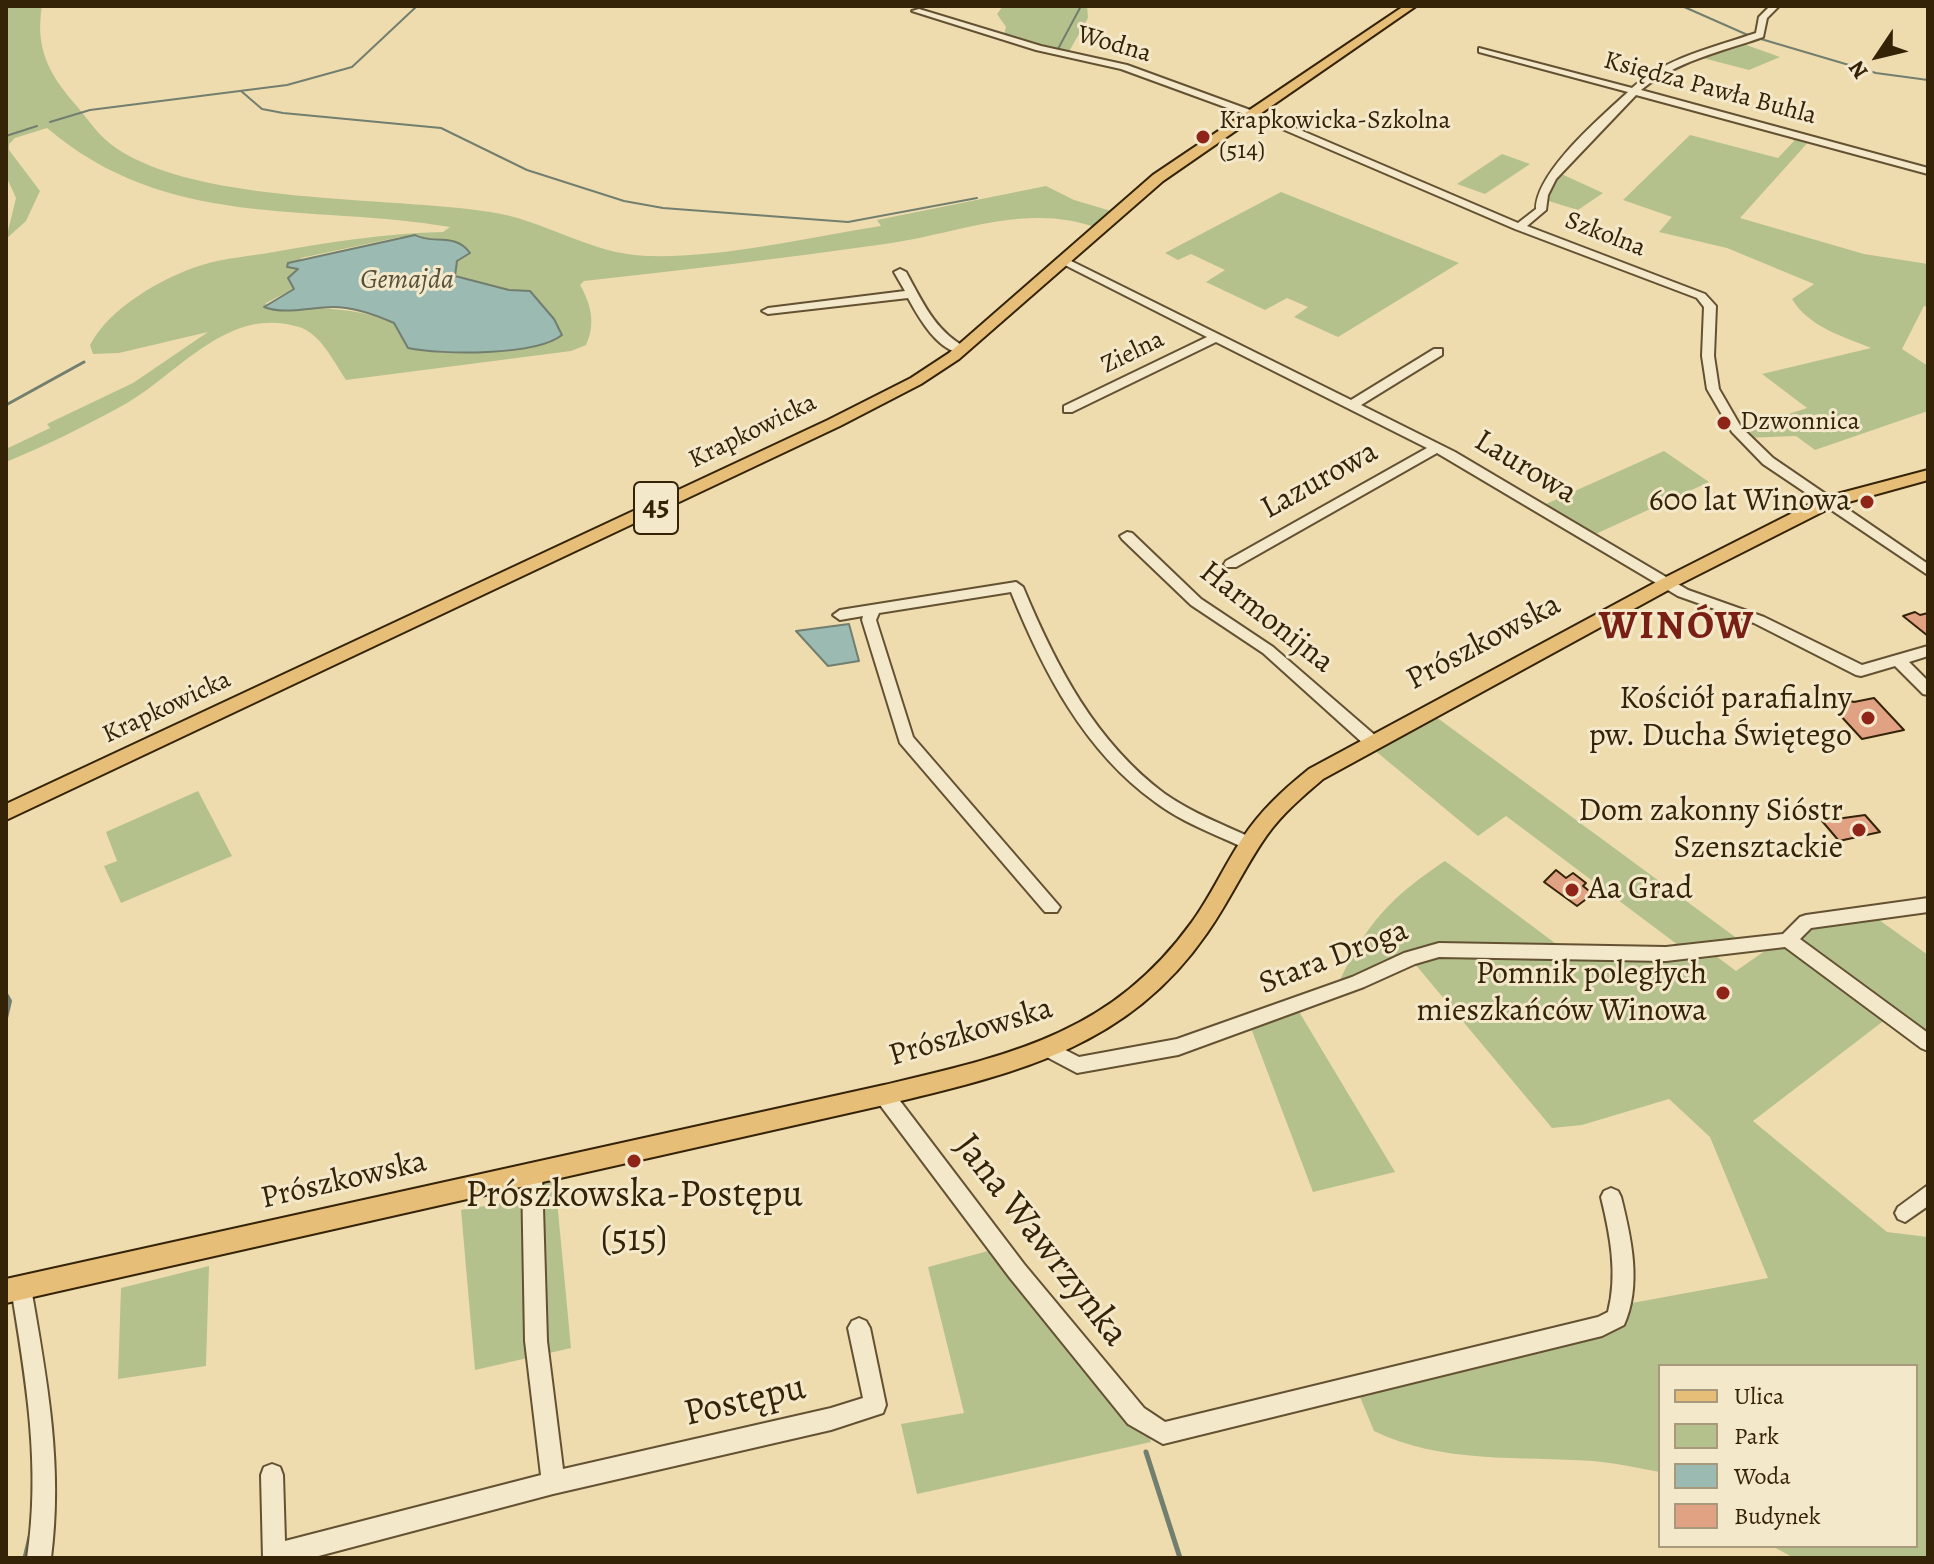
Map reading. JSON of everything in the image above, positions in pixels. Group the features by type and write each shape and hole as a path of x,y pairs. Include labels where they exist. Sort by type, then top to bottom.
{"main road":[{"name":"Krapkowicka","path":"6,813 834,423 916,381 961,350 1158,178 1411,6"},
{"name":"Prószkowska","path":"13,1289 884,1095 992,1069 1050,1050 1120,1012 1164,975 1203,921 1248,843 1291,793 1371,741 1666,584 1828,502 1928,475"}],"street":[{"path":"1519,227 1541,210 1542,199 1552,178 1619,108 1631,91 1679,65 1760,35 1763,17 1775,6"},
{"name":"Wodna","path":"916,11 1039,48 1113,64 1251,114"},
{"name":"Księdza Pawła Buhla","path":"1482,50 1928,171"},
{"name":"Szkolna","path":"1251,114 1519,227 1705,300 1711,316 1708,356 1720,406 1736,429 1768,461 1828,502"},
{"name":"Laurowa","path":"1063,260 1437,448 1666,584 1759,620 1861,671 1928,651"},
{"path":"900,272 943,343 961,350"},
{"path":"768,311 912,294"},
{"name":"Zielna","path":"1068,409 1216,337"},
{"path":"1352,405 1438,352"},
{"name":"Lazurowa","path":"1231,564 1437,448"},
{"path":"1828,502 1928,571"},
{"name":"Harmonijna","path":"1127,536 1196,602 1268,650 1371,741"},
{"path":"840,615 1016,587 1045,658 1082,715 1116,756 1142,783 1172,805 1248,843"},
{"path":"873,610 869,620 906,739 1051,907"},
{"path":"1899,661 1928,690"},
{"name":"Stara Droga","path":"1050,1050 1077,1065 1178,1047 1347,987 1410,958 1439,950 1625,956 1788,940 1806,922 1928,905"},
{"path":"1788,940 1928,1043"},
{"name":"Jana Wawrzynka","path":"884,1095 1017,1271 1146,1426 1163,1433 1602,1326 1617,1318 1621,1305 1621,1264 1611,1197"},
{"path":"532,1174 536,1341 553,1483"},
{"path":"1905,1213 1928,1194"},
{"path":"13,1289 46,1450 46,1518 39,1558"},
{"name":"Postępu","path":"272,1475 274,1556 553,1483 875,1405 859,1328"}],"green space":[{"path":"6,6 42,6 40,34 46,59 57,81 99,133 116,148 152,166 196,180 296,195 490,212 530,222 606,249 647,256 735,251 881,226 877,220 1046,186 1074,200 1118,213 1100,229 1073,221 1020,219 885,244 584,281 580,285 589,307 591,329 586,345 571,351 346,380 326,349 307,331 274,323 250,325 207,345 127,403 6,462 6,449 50,428 47,424 133,383 208,332 119,353 93,354 90,345 110,319 138,296 171,277 220,261 358,239 443,232 450,227 240,207 190,198 141,184 93,161 47,128 15,138 9,144 9,150 40,191 26,221 6,239 16,198 6,176","holes":["400,237 445,239 464,246 465,257 457,261 452,274 529,298 552,319 561,335 548,342 510,350 464,353 423,351 408,348 394,323 378,317 331,309 266,309 266,303 293,289 294,274 299,269 294,268 301,258"]},
{"path":"1003,6 1087,6 1088,18 1067,55 1003,38 1006,27 997,14"},
{"path":"1738,42 1780,57 1749,70 1699,57"},
{"path":"1787,133 1811,139 1740,218 1864,254 1928,264 1928,307 1924,306 1902,349 1928,366 1928,411 1815,450 1796,436 1745,438 1738,431 1807,408 1762,374 1871,348 1827,330 1799,309 1792,299 1814,284 1727,248 1659,232 1672,217 1623,200 1690,135 1778,158 1794,141"},
{"path":"1502,154 1530,164 1485,194 1457,184"},
{"path":"1557,172 1603,193 1578,210 1542,199"},
{"path":"1281,192 1459,263 1338,337 1294,317 1308,307 1287,298 1265,310 1206,282 1225,270 1191,254 1178,260 1165,253"},
{"path":"1664,451 1709,482 1587,538 1537,508"},
{"path":"1428,711 1746,945 1708,950 1736,971 1806,922 1868,912 1928,955 1928,1036 1890,1016 1753,1121 1887,1232 1928,1237 1928,1558 1794,1558 1776,1548 1918,1548 1918,1364 1658,1364 1658,1472 1593,1461 1453,1454 1400,1442 1374,1431 1355,1385 1602,1326 1621,1305 1768,1278 1710,1137 1669,1099 1582,1125 1552,1128 1410,958 1335,991 1356,949 1379,917 1407,889 1445,861 1571,955 1686,951 1506,816 1478,836 1367,744"},
{"path":"198,791 232,856 121,903 104,866 117,861 106,832"},
{"path":"1295,1005 1395,1172 1313,1192 1249,1023"},
{"path":"554,1169 571,1348 475,1370 461,1210 519,1200 532,1174"},
{"path":"992,1250 1146,1426 1151,1442 917,1494 901,1424 964,1413 928,1267"},
{"path":"209,1266 206,1366 118,1379 121,1288"}],"water":[{"name":"Gemajda","path":"415,235 458,243 470,253 457,261 455,276 509,290 530,291 554,319 562,335 532,347 511,350 423,350 408,348 394,323 364,312 340,307 289,311 264,307 294,289 288,278 298,269 287,267 288,263"},
{"path":"849,624 859,661 828,666 796,631"}],"building":[{"path":"1915,612 1920,615 1928,613 1928,636 1903,616"},
{"name":"Kościół parafialny pw. Ducha Świętego","path":"1874,698 1904,730 1862,739 1839,714 1844,699 1854,702"},
{"name":"Dom zakonny Sióstr Szensztackie","path":"1865,815 1880,832 1839,841 1822,821"},
{"name":"Aa Grad","path":"1556,870 1566,878 1573,873 1586,883 1583,886 1593,894 1577,906 1544,882"}],"waterway":[{"path":"50,122 90,110 287,85 352,67 417,6"},
{"path":"1058,49 1081,6"},
{"path":"1682,6 1750,36"},
{"path":"1761,39 1876,73 1928,80"},
{"path":"241,91 262,109 283,113 441,128 527,170 624,201 663,208 848,222 977,198"},
{"path":"6,136 37,126"},
{"path":"6,405 84,362"},
{"path":"6,994 10,1001 6,1018"},
{"path":"1146,1452 1180,1558"},
{"path":"25,1558 30,1537"}],"place":[{"name":"Krapkowicka-Szkolna (514)","path":"1203,137"},
{"name":"Dzwonnica","path":"1724,423"},
{"name":"600 lat Winowa","path":"1867,502"},
{"name":"Kościół parafialny pw. Ducha Świętego","path":"1868,718"},
{"name":"Dom zakonny Sióstr Szensztackie","path":"1859,830"},
{"name":"Aa Grad","path":"1572,890"},
{"name":"Pomnik poległych mieszkańców Winowa","path":"1723,993"},
{"name":"Prószkowska-Postępu (515)","path":"634,1161"}],"district":[{"name":"WINÓW","path":"1677,628"}]}
